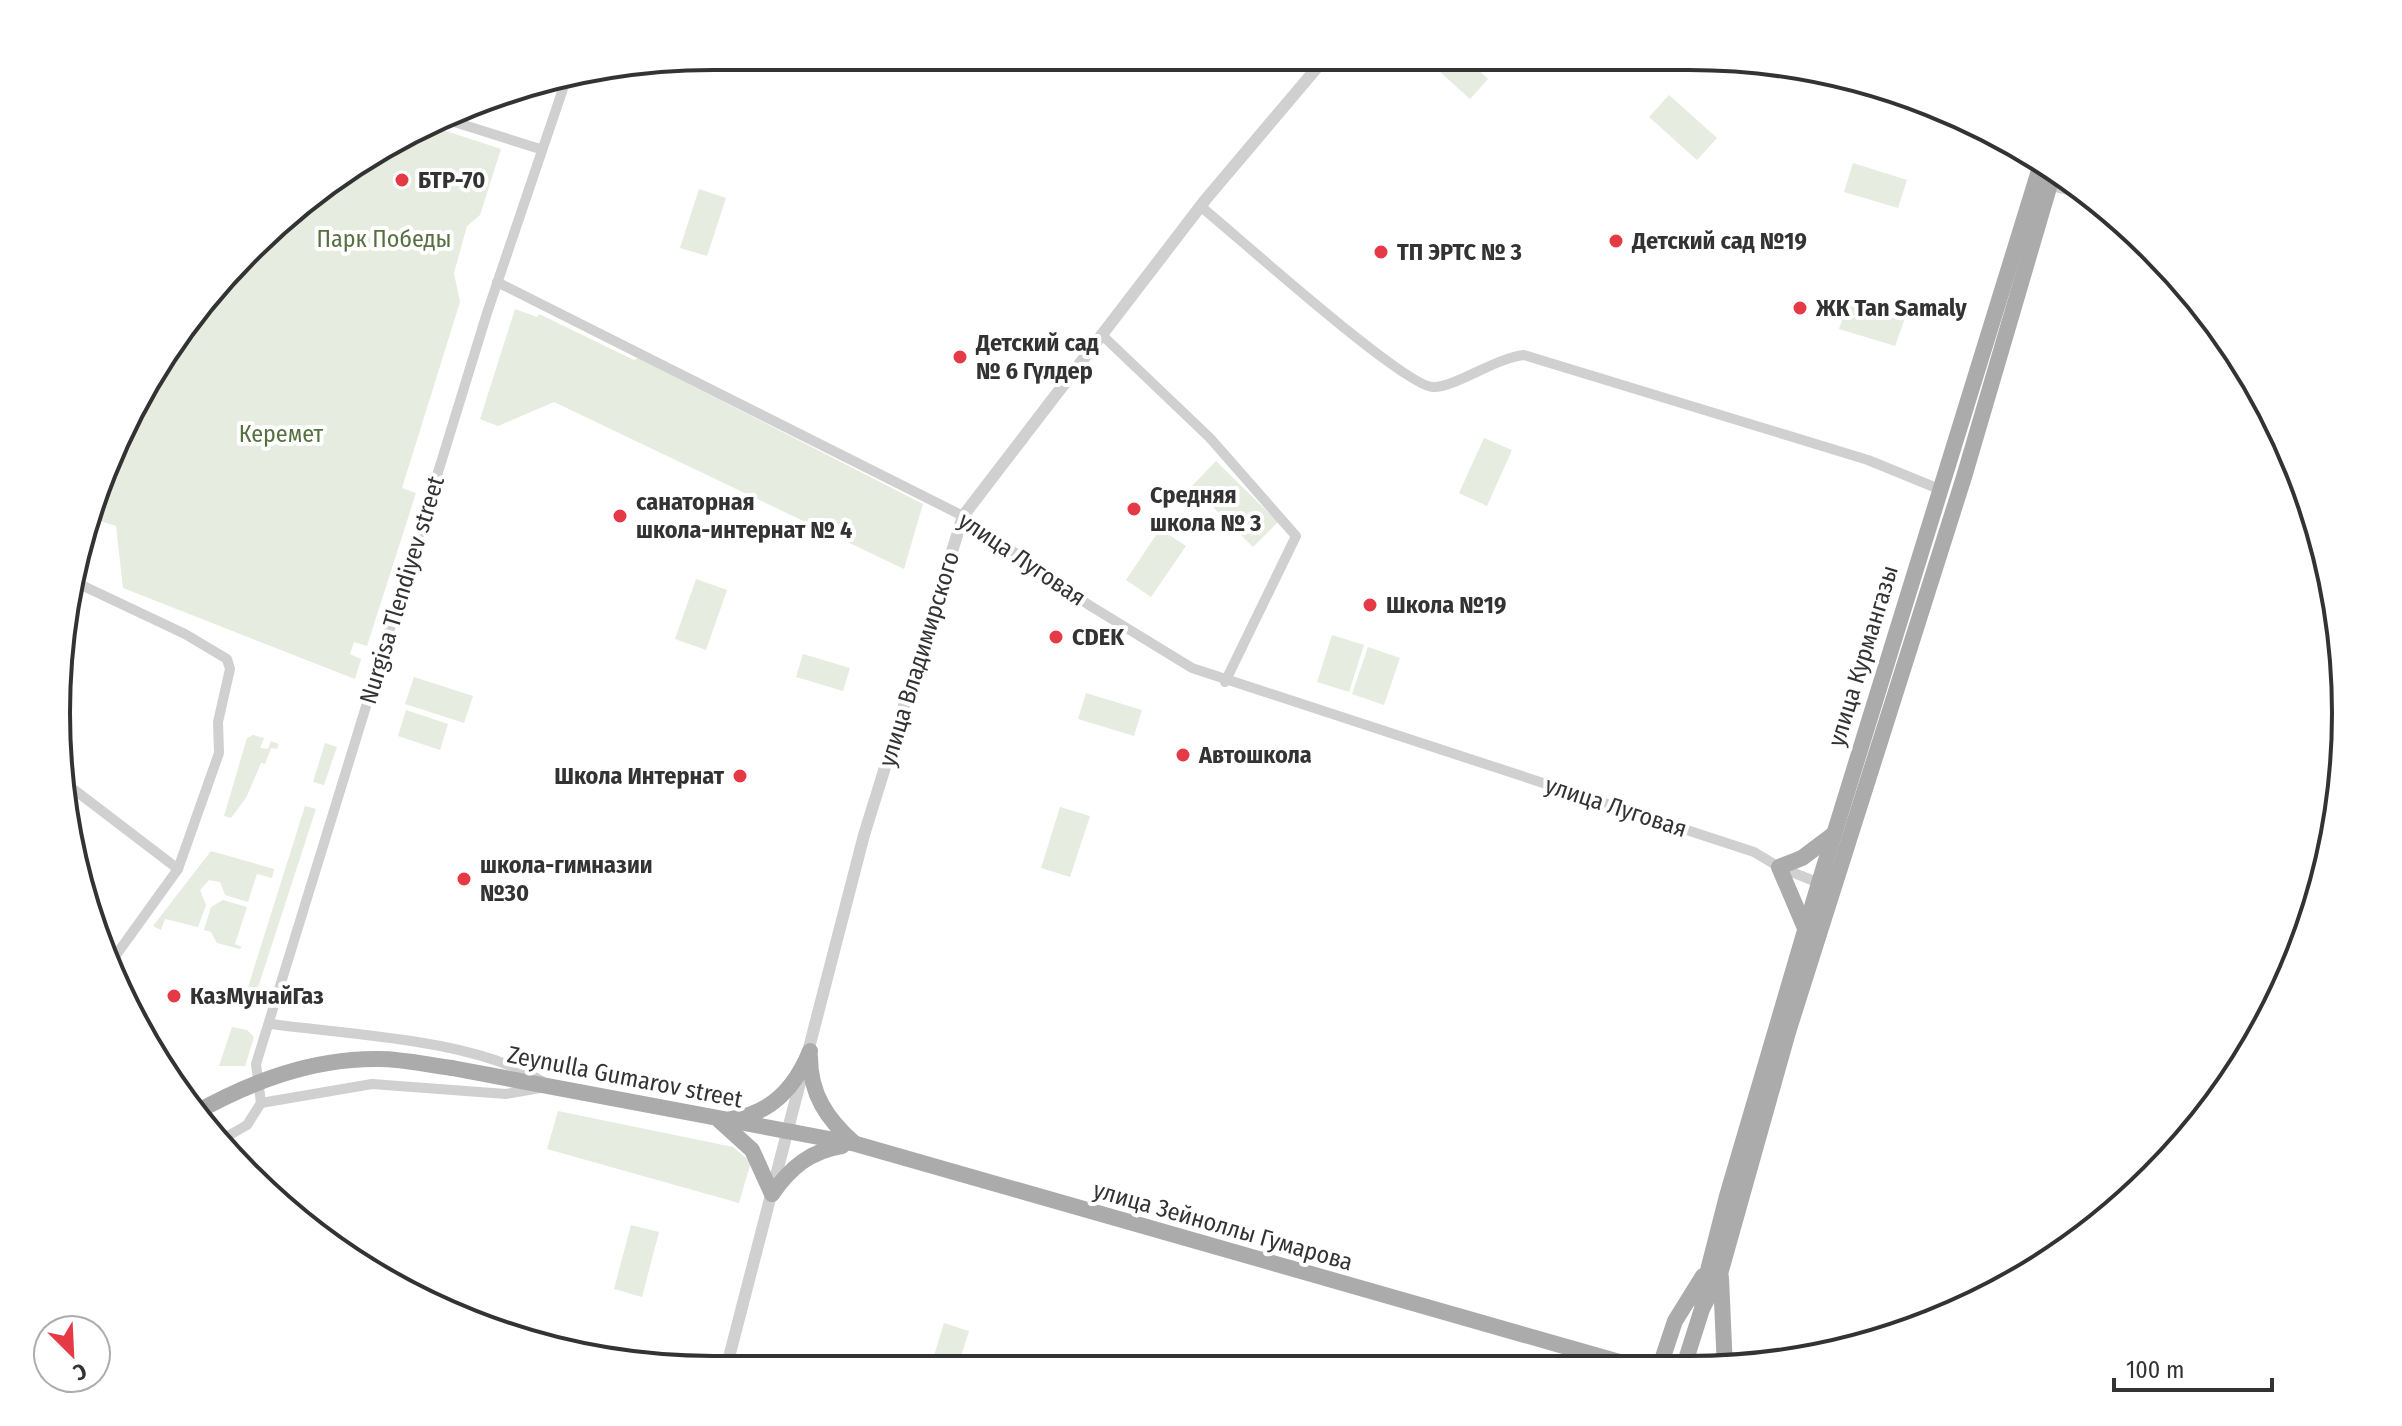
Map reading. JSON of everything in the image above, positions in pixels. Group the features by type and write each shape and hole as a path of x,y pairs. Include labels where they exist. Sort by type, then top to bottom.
{"main road":[{"name":"улица Курмангазы","path":"1687,1356 1702,1309 1713,1294 1714,1272 1739,1176 1827,886 1964,477 2041,175"},
{"name":"улица Курмангазы","path":"1795,989 1806,929 1827,886 1834,834 1939,489 2041,184 2046,178"},
{"path":"1806,929 1779,867 1802,858 1834,834"},
{"path":"719,1120 738,1118 774,1102 790,1088 810,1051"},
{"path":"810,1051 810,1069 820,1103 835,1126 856,1144"},
{"name":"Zeynulla Gumarov street","path":"205,1107 245,1085 311,1066 379,1059 452,1068 789,1133"},
{"path":"719,1120 752,1150 772,1194"},
{"name":"улица Зейноллы Гумарова","path":"789,1133 856,1144 1598,1356"},
{"path":"772,1194 786,1174 804,1158 828,1148 856,1144"},
{"path":"1663,1356 1675,1321 1714,1272"},
{"path":"1714,1272 1723,1355"}],"street":[{"name":"улица Владимирского","path":"729,1356 864,835 963,516 1200,206 1315,70"},
{"name":"Nurgisa Tlendiyev street","path":"261,1103 256,1064 271,1024 497,282 563,88"},
{"path":"458,123 540,149"},
{"path":"2041,184 2060,189"},
{"path":"1200,206 1384,360 1425,386 1438,388 1505,357 1524,355 1868,460 1939,489"},
{"name":"улица Луговая","path":"497,282 963,516 1089,605 1192,668 1225,682 1754,852 1779,867 1827,886"},
{"path":"1101,334 1210,438 1296,536 1225,682"},
{"path":"83,586 185,634 227,659 230,669 218,722 219,753 178,869 117,954"},
{"path":"75,791 178,869"},
{"path":"271,1024 455,1050 515,1065 550,1087"},
{"path":"229,1136 247,1125 261,1103 372,1084 506,1094 550,1087"}],"green space":[{"path":"1438,70 1478,70 1488,79 1470,99"},
{"path":"1669,95 1717,138 1697,160 1649,117"},
{"name":"Керемет","path":"443,130 501,149 480,215 467,226 454,273 460,302 402,488 416,493 367,646 354,642 350,654 361,659 355,679 123,588 116,526 100,521 104,506 136,429 156,391 203,322 258,258 356,178 429,136"},
{"path":"1853,163 1907,180 1898,208 1844,192"},
{"path":"699,189 726,198 707,256 680,248"},
{"path":"1849,300 1905,318 1895,346 1839,329"},
{"path":"515,309 537,317 539,314 634,360 638,358 923,504 904,569 554,402 498,426 480,419"},
{"path":"1484,438 1512,450 1487,506 1459,493"},
{"path":"1216,461 1278,522 1253,547 1192,486"},
{"path":"1160,529 1186,546 1151,597 1126,580"},
{"path":"696,579 727,590 706,650 675,639"},
{"path":"1332,635 1364,645 1349,692 1317,682"},
{"path":"1368,647 1400,658 1384,705 1352,694"},
{"path":"803,654 850,668 843,691 796,677"},
{"path":"414,677 473,696 464,723 405,704"},
{"path":"1086,693 1142,710 1134,736 1078,719"},
{"path":"406,710 448,724 440,750 398,736"},
{"path":"253,735 264,738 260,748 268,749 271,741 279,744 277,749 271,748 265,764 261,763 246,798 231,818 224,816 247,738"},
{"path":"325,743 337,747 324,785 313,782"},
{"path":"305,806 316,809 252,1006 243,1003"},
{"path":"1060,807 1090,816 1070,877 1041,868"},
{"path":"211,851 274,869 272,878 257,874 248,902 225,895 220,882 209,880 200,890 206,905 198,927 165,919 161,930 153,926"},
{"path":"223,900 247,907 235,944 242,947 240,949 217,943 211,932 204,930 211,907"},
{"path":"232,1027 247,1030 254,1037 245,1066 219,1066"},
{"path":"558,1111 733,1147 751,1162 739,1203 547,1149"},
{"path":"631,1225 659,1232 642,1297 614,1289"},
{"path":"944,1323 969,1331 961,1356 934,1356"}],"place":[{"name":"БТР-70","path":"402,180"},
{"name":"Детский сад №19","path":"1616,241"},
{"name":"ТП ЭРТС № 3","path":"1381,252"},
{"name":"ЖК Tan Samaly","path":"1800,308"},
{"name":"Детский сад № 6 Гүлдер","path":"960,357"},
{"name":"Средняя школа № 3","path":"1134,509"},
{"name":"санаторная школа-интернат № 4","path":"620,516"},
{"name":"Школа №19","path":"1370,605"},
{"name":"CDEK","path":"1056,637"},
{"name":"Автошкола","path":"1183,755"},
{"name":"Школа Интернат","path":"740,776"},
{"name":"школа-гимназии №30","path":"464,879"},
{"name":"КазМунайГаз","path":"174,996"}],"park label":[{"name":"Парк Победы","path":"384,239"}]}
